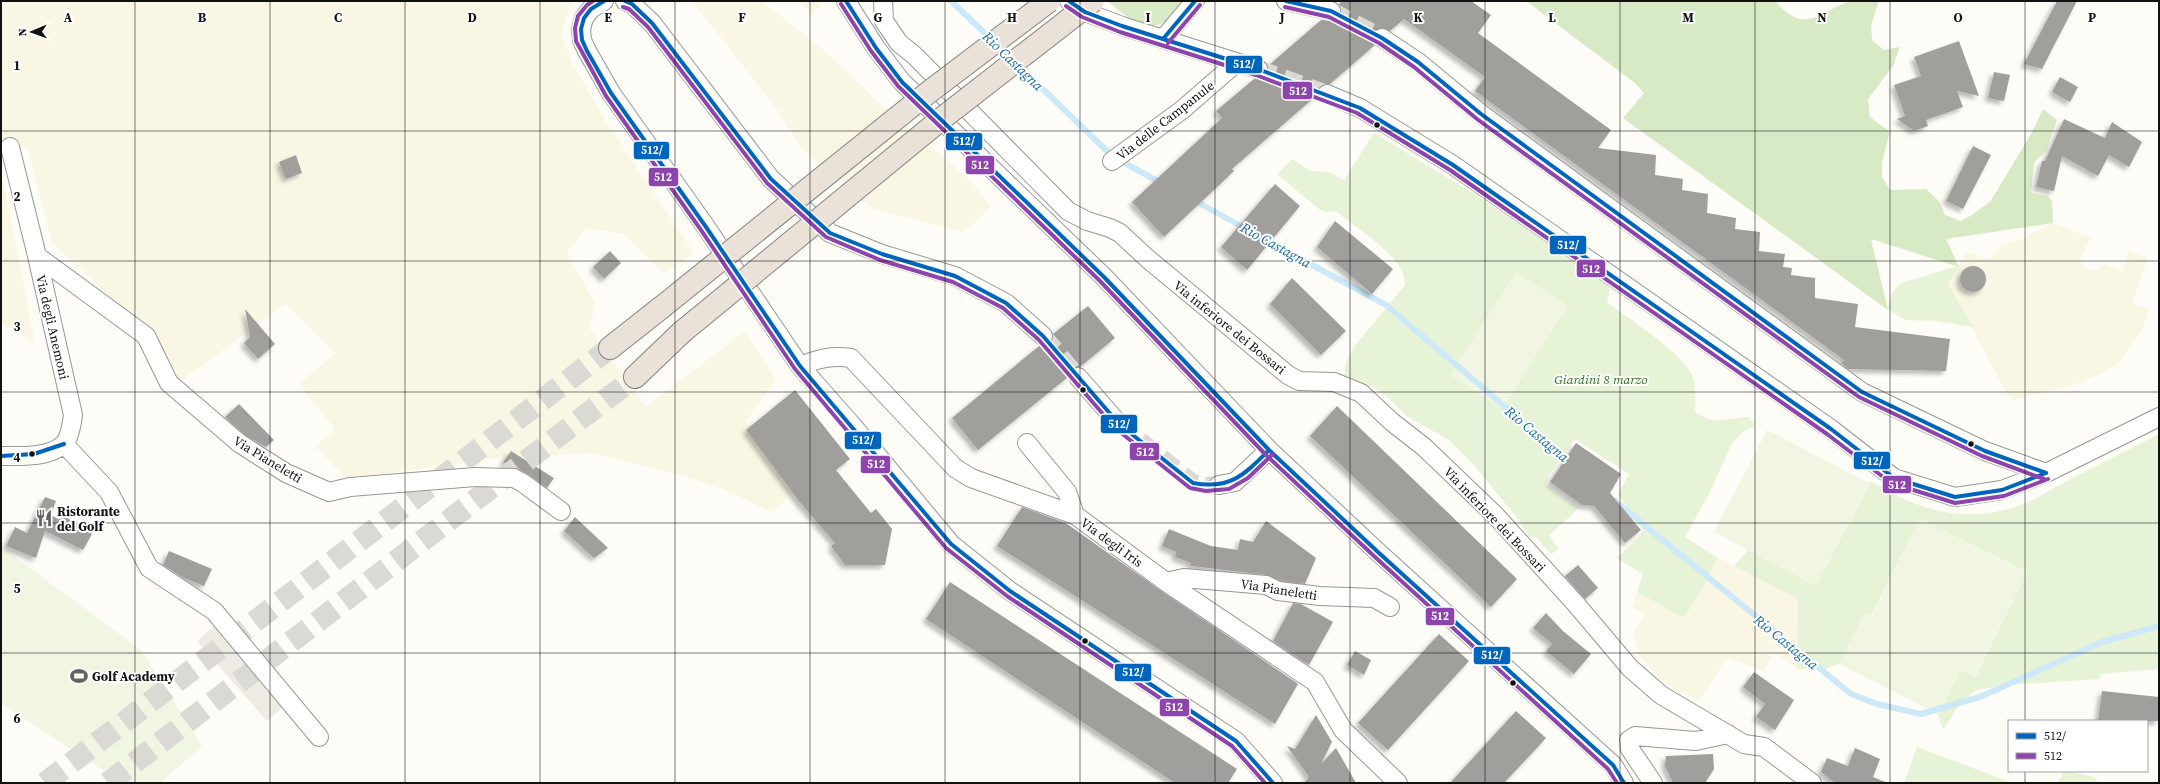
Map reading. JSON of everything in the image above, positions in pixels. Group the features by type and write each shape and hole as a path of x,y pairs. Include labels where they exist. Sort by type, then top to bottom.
{"highway":[{"path":"610,348 928,92 1049,1"},
{"path":"635,377 682,332 945,116 1093,1"}],"street":[{"path":"604,1 590,9 584,18 581,29 582,40 587,51 611,93 706,227 800,366 852,425 951,544 1010,591 1236,741 1273,783"},
{"path":"625,1 632,4 652,23 771,179 830,233 882,254 955,276 1006,303 1043,336"},
{"path":"846,1 876,48 902,82 1104,277 1269,450 1378,553 1613,765 1624,783"},
{"name":"Via inferiore dei Bossari","path":"884,1 884,21 899,43 914,55 1068,211 1087,221 1110,228 1120,233 1154,264 1288,374 1299,381 1334,382 1361,393 1392,422 1424,447 1496,516 1575,603 1630,668 1661,695 1728,734"},
{"path":"1069,1 1085,12 1163,39 1258,69"},
{"path":"1163,39 1195,1"},
{"path":"1286,1 1331,11"},
{"path":"1382,38 1418,62 1481,114 1862,392 1985,452 2046,473"},
{"name":"Via delle Campanule","path":"1112,161 1182,110 1236,63"},
{"path":"1327,94 1360,108 1453,165 1831,429 1894,478 1955,497 2002,490 2046,473 2159,416"},
{"name":"Via degli Anemoni","path":"10,147 37,256 73,415 70,431 64,444"},
{"name":"Via Pianeletti","path":"37,256 146,336 169,383 239,443 286,473 329,492 350,487 474,477 514,478 561,511"},
{"name":"Via degli Iris","path":"800,366 822,358 838,356 851,358 955,468 971,478 1075,515 1166,582 1315,682 1343,730 1398,783"},
{"path":"1078,377 1119,424"},
{"path":"1027,443 1067,492 1075,515"},
{"path":"1,456 33,455 50,451 64,444 109,492 149,568 214,611 319,737"},
{"path":"1220,485 1235,482 1269,450"},
{"name":"Via Pianeletti","path":"1166,582 1184,578 1266,585 1278,591 1320,596 1374,598 1390,607"},
{"path":"1653,783 1630,749 1629,740 1635,736 1696,741 1728,734 1744,744 1764,747 1812,783"}],"shaded area":[{"path":"1,1 575,1 570,6 561,34 571,61 604,118 694,253 664,274 624,234 586,228 567,253 595,303 590,329 646,407 745,331 776,380 746,421 798,486 773,513 735,494 684,476 592,453 493,459 347,479 315,446 335,429 299,384 336,353 286,304 180,382 160,343 52,243 27,146 10,147 1,150"},
{"path":"692,1 762,1 832,57 876,100 971,181 991,207 964,232 873,209 803,150 776,108"},
{"path":"796,1 817,1 822,5 812,14"},
{"path":"1,172 16,246 35,343 1,323"},
{"path":"2053,223 2091,238 2080,259 2082,267 2089,270 2098,269 2105,264 2123,272 2128,251 2148,258 2132,303 2149,310 2142,330 2120,362 2104,373 2076,384 2014,400 2007,394 1948,284 1967,252 1990,259 2002,245 2020,240"},
{"path":"1718,558 1795,597 1798,601 1797,669 1774,653 1764,671 1727,658 1699,701 1664,683 1639,655 1633,633 1645,614 1632,608 1637,592 1684,618 1704,586"},
{"path":"226,616 296,696 267,721 197,641"}],"green space":[{"path":"1107,1 1188,1 1165,22 1149,26 1134,21"},
{"path":"1526,1 1775,1 1795,17 1811,19 1848,2 1879,1 1871,25 1872,40 1884,50 1900,47 1893,66 1868,99 1870,117 1890,132 1882,162 1882,177 1890,190 1926,189 1939,201 1945,215 1960,221 1970,216 1990,202 2031,134 2043,109 2057,120 2046,151 2034,163 2031,193 2048,196 2052,202 2053,223 1946,239 1959,267 1871,239 1888,310 1623,118 1644,93 1635,83"},
{"name":"Giardini 8 marzo","path":"1374,133 1473,193 1610,286 1607,302 1676,355 1691,373 1695,387 1695,412 1709,419 1715,420 1749,417 1755,426 1744,431 1732,443 1710,492 1685,537 1718,558 1704,586 1684,618 1637,592 1643,574 1616,558 1638,538 1643,530 1618,494 1629,474 1575,439 1552,471 1545,484 1579,508 1549,535 1559,549 1551,554 1536,537 1531,539 1515,515 1473,464 1449,440 1408,417 1375,388 1344,377 1346,362 1353,348 1405,285 1404,275 1399,265 1391,256 1370,237 1335,211 1327,212 1320,210 1277,174 1292,159 1311,171 1328,172 1344,180"},
{"path":"1959,267 1948,284 1973,327 1936,321 1906,320 1888,310 1892,293 1901,284 1944,270"},
{"path":"1516,272 1568,306 1502,409 1450,375"},
{"path":"1767,430 1869,483 1816,586 1714,532"},
{"path":"2159,434 2159,669 2102,674 2099,679 2009,685 1976,690 1961,702 1944,729 1938,714 1960,670 1975,677 2027,572 1920,519 1871,616 1865,613 1839,664 1824,669 1797,669 1798,601 1795,597 1734,566 1748,550 1816,585 1871,481 1907,500 1943,512 1981,514 2001,511 2033,500"},
{"path":"1920,519 2027,573 1974,677 1960,670 1938,714 1839,664 1865,613 1872,616"},
{"name":"Golf Academy","path":"1,550 8,552 140,649 202,746 160,783 123,783 1,703"},
{"path":"1917,747 2013,783 1904,783"},
{"path":"2064,772 2069,772 2095,777 2098,783 2058,783"}],"building":[{"path":"1342,1 1471,1 1491,15 1478,33 1611,130 1598,148 1656,155 1655,175 1683,179 1682,190 1708,194 1707,213 1736,218 1735,229 1760,232 1759,251 1785,254 1783,267 1792,268 1791,275 1815,278 1815,298 1858,304 1855,327 1950,339 1946,371 1848,369 1841,363 1844,360 1475,91 1485,77 1404,19 1390,31 1382,28 1374,32 1372,38 1375,45 1330,84 1320,86 1317,95 1232,169 1234,171 1164,237 1132,202 1222,118 1216,111 1254,79 1265,77 1268,72 1268,66 1321,20 1334,21 1338,18 1341,13 1339,4"},
{"path":"2057,1 2077,1 2042,69 2024,64"},
{"path":"1959,41 1979,96 1957,91 1963,107 1926,120 1928,126 1914,131 1897,119 1905,116 1894,85 1921,76 1914,57"},
{"path":"1994,72 2010,75 2004,101 1988,98"},
{"path":"2060,77 2078,87 2070,102 2052,92"},
{"path":"2064,119 2105,138 2112,122 2142,142 2129,167 2109,155 2098,176 2062,156 2054,191 2036,187 2042,161 2045,161"},
{"path":"1973,146 1991,155 1963,209 1946,201"},
{"path":"296,155 302,173 286,179 279,162"},
{"path":"1275,184 1300,206 1247,270 1221,247"},
{"path":"1335,221 1393,269 1372,294 1317,247"},
{"path":"610,251 621,263 604,279 593,267"},
{"path":"1973,266 1982,270 1986,279 1982,288 1973,292 1964,288 1960,279 1964,270"},
{"path":"1292,278 1346,331 1321,355 1270,304"},
{"path":"1088,306 1115,338 1080,367 1071,369 1068,377 978,450 952,418 1039,346 1046,346 1051,343 1053,334"},
{"path":"245,309 275,344 258,359 244,343 250,337"},
{"path":"795,390 850,459 836,470 871,513 876,509 892,529 885,565 845,565 831,546 835,543 798,500 746,430"},
{"path":"239,404 274,440 266,447 245,435 225,417"},
{"path":"1337,406 1517,579 1491,607 1310,436"},
{"path":"1576,443 1621,474 1610,493 1641,530 1625,543 1594,506 1582,505 1550,482"},
{"path":"511,451 554,478 547,488 528,474 503,462"},
{"path":"45,497 56,501 51,515 58,519 67,518 92,534 83,550 45,531 36,558 6,546 15,527 27,533"},
{"path":"1022,507 1066,523 1160,590 1297,683 1298,684 1275,724 997,546"},
{"path":"575,517 608,548 594,558 564,531"},
{"path":"1266,521 1316,558 1305,584 1281,581 1267,575 1191,566 1191,563 1175,557 1176,552 1162,546 1169,529 1211,546 1238,550 1240,539 1253,542"},
{"path":"169,551 212,569 204,586 182,577 163,565"},
{"path":"1578,565 1598,588 1585,599 1565,576"},
{"path":"950,582 1237,769 1228,783 1175,783 926,619"},
{"path":"1293,603 1301,604 1333,622 1309,665 1273,641"},
{"path":"1546,613 1563,631 1591,654 1574,674 1546,651 1552,644 1533,628"},
{"path":"1439,634 1469,661 1388,750 1358,723"},
{"path":"1355,651 1371,660 1364,675 1347,665"},
{"path":"1754,672 1794,700 1775,730 1756,717 1765,704 1743,687"},
{"path":"2102,691 2159,697 2159,721 2098,720"},
{"path":"1516,711 1546,738 1536,749 1504,783 1450,783"},
{"path":"1316,715 1332,742 1321,764 1336,748 1356,783 1304,783 1309,777 1287,746 1295,749"},
{"path":"1855,748 1880,759 1873,777 1888,783 1835,783 1821,772 1827,758 1848,766"},
{"path":"1713,754 1714,769 1705,783 1673,783 1665,766 1666,756"}],"waterway":[{"name":"Rio Castagna","path":"951,1 991,39"},
{"name":"Rio Castagna","path":"1018,65 1112,156 1163,184"},
{"name":"Rio Castagna","path":"1192,199 1246,229"},
{"name":"Rio Castagna","path":"1264,239 1386,305 1572,464"},
{"name":"Rio Castagna","path":"1615,501 1851,694 1877,704 1921,714 1980,697 2102,642 2159,626"}],"tunnel":[{"path":"1331,11 1382,38"},
{"path":"1258,69 1327,94"},
{"path":"1043,336 1078,377"},
{"path":"45,783 610,348"},
{"path":"108,783 635,377"},
{"path":"1119,424 1193,483 1206,486 1219,485"}],"transit line":[{"name":"512","path":"593,1 587,5 578,16 575,28 576,41 606,96 701,230 795,369 946,548 1007,596 1232,746 1265,783"},
{"name":"512/","path":"604,1 591,9 584,18 581,29 582,40 587,51 611,93 706,227 800,366 951,544 1010,591 1236,741 1273,783"},
{"name":"512/","path":"625,1 632,4 652,23 771,179 830,233 882,254 955,276 1006,303 1043,336 1119,424 1193,483 1206,485 1227,482 1236,478 1252,467 1269,450"},
{"name":"512/","path":"846,1 876,48 902,82 1104,277 1269,450 1379,553 1613,765 1624,783"},
{"name":"512/","path":"1069,1 1085,12 1122,26 1258,69 1360,108 1453,165 1831,429 1894,478 1955,497 2002,490 2046,473"},
{"name":"512/","path":"1163,39 1195,1"},
{"name":"512/","path":"1286,1 1331,11 1382,38 1418,62 1481,114 1862,392 1985,451 2046,473"},
{"name":"512","path":"841,4 871,51 898,86 1100,281 1265,454 1375,557 1608,769 1617,783"},
{"name":"512","path":"1168,43 1200,5"},
{"name":"512","path":"1066,6 1082,17 1120,32 1256,75 1357,113 1450,170 1827,434 1891,483 1955,503 2004,496 2048,479"},
{"name":"512","path":"623,7 629,9 648,27 767,183 826,237 880,260 953,282 1003,308 1039,340 1115,428 1190,488 1206,491 1229,489 1248,478 1273,454"},
{"name":"512","path":"1285,7 1329,17 1379,43 1414,67 1477,119 1859,397 1982,456 2044,479"},
{"name":"512/","path":"1,456 34,454 64,444"}],"place":[{"name":"Ristorante del Golf","path":"44,518"},
{"name":"Golf Academy","path":"79,676"}]}
